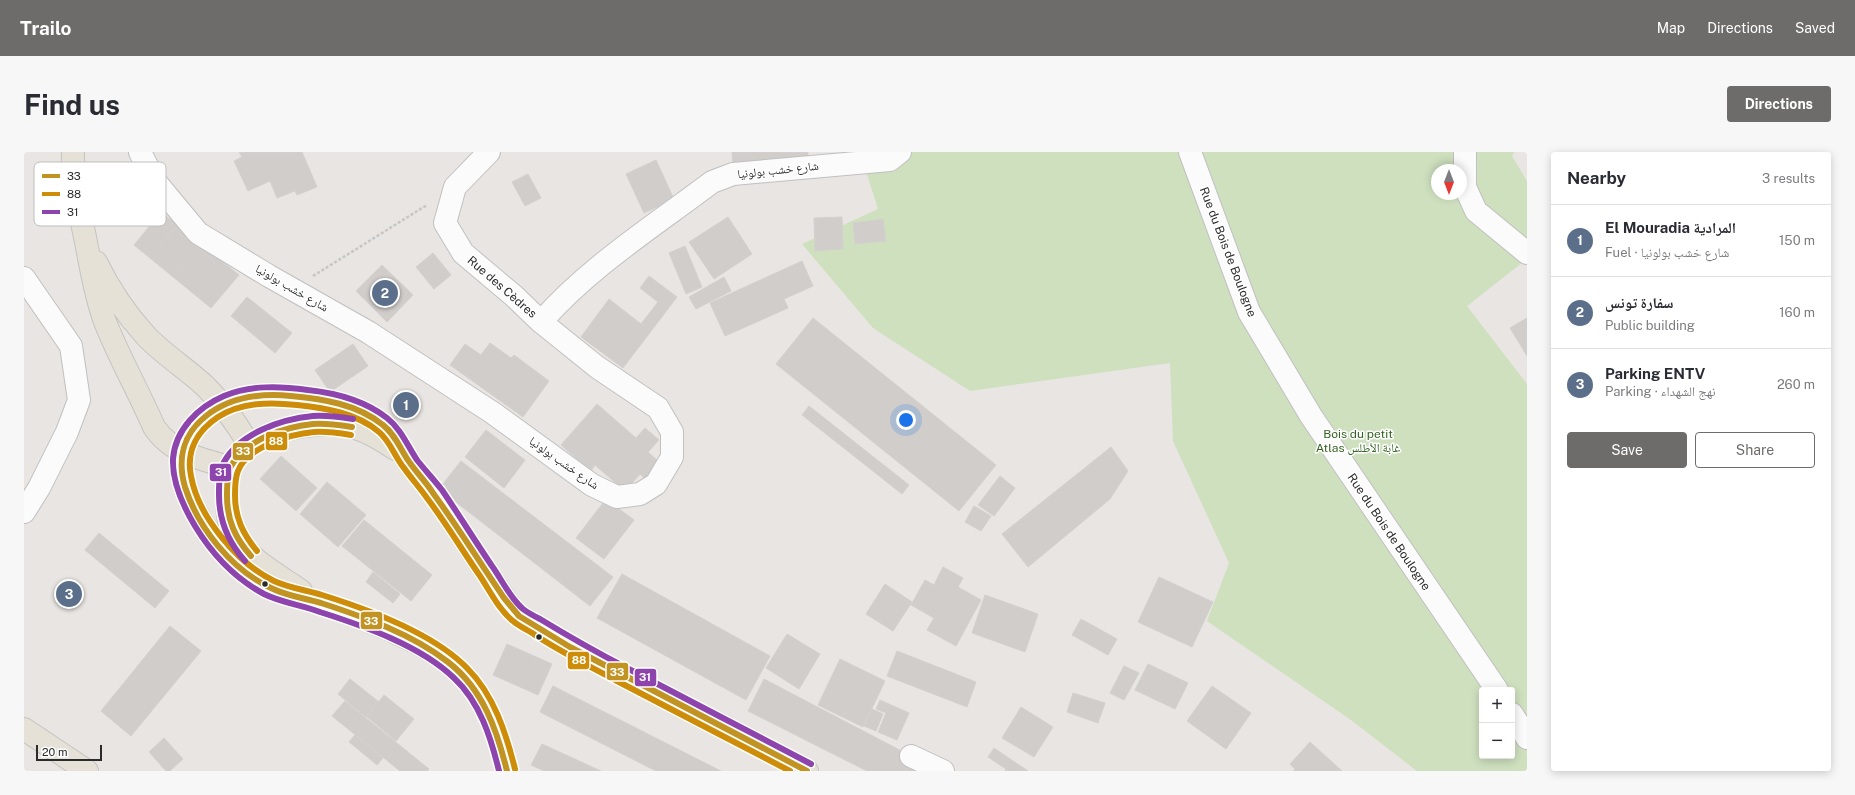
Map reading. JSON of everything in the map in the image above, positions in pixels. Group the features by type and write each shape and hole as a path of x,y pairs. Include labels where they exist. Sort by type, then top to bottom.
{"main road":[{"path":"73,152 73,162"},
{"path":"83,226 92,277 104,320 154,426 166,441 182,451 206,461 230,467"},
{"path":"86,241 100,272 130,317 146,336 166,355 205,387 223,405 232,416 250,446"},
{"path":"509,768 489,714 472,686 452,665 432,651 382,627 311,600 294,597 270,589 244,572 221,548 199,518 186,491 182,477 182,451 189,434 197,424 223,405 251,396 273,394 320,399 343,404 362,411 392,432 403,454 431,489 516,613 565,645 807,771"},
{"path":"311,600 252,556 237,539 230,527 227,509 227,492 230,467 241,452 261,439 291,429 324,424 353,427 368,433 403,454"},
{"path":"25,733 87,771"}],"street":[{"name":"شارع خشب بولونيا","path":"140,152 145,162"},
{"name":"Rue des Cèdres","path":"489,152 455,187 445,223 463,253 514,296 541,322"},
{"name":"شارع خشب بولونيا","path":"166,194 198,233 368,332 486,408 592,485 617,497 640,494 656,484 672,458 672,432 658,408 597,367 541,322 562,298 584,278 712,182 733,174 890,160 900,152"},
{"name":"Rue du Bois de Boulogne","path":"1190,152 1249,312 1310,416 1495,687"},
{"path":"1465,152 1464,187 1476,211 1527,253"},
{"path":"24,278 71,346 79,400 67,432 39,488 24,512"},
{"path":"1515,719 1527,738"},
{"path":"911,756 943,771"}],"path":[{"path":"292,288 455,187"}],"green space":[{"name":"Bois du petit Atlas غابة الأطلس","path":"860,152 1514,152 1512,156 1527,181 1527,259 1467,306 1527,384 1527,771 1417,771 1351,720 1207,621 1229,563 1173,441 1170,363 970,391 873,328 802,244 878,209"}],"building":[{"path":"239,152 302,152 317,187 297,195 295,191 277,198 270,181 248,191 234,161 242,157"},
{"path":"732,152 808,152 808,166 733,169"},
{"path":"656,160 674,199 644,213 626,174"},
{"path":"528,174 541,198 525,206 512,182"},
{"path":"166,216 239,275 211,308 134,245 150,226 166,226"},
{"path":"728,217 752,254 714,279 689,242"},
{"path":"842,217 843,249 815,251 814,218"},
{"path":"883,219 886,241 855,244 853,223"},
{"path":"174,228 222,268 206,287 158,248"},
{"path":"685,246 702,287 686,294 669,253"},
{"path":"433,253 451,275 434,289 416,267"},
{"path":"802,261 813,286 784,299 788,308 725,336 710,303"},
{"path":"382,265 413,295 387,322 356,291"},
{"path":"649,276 677,297 623,368 581,337 609,299 641,324 658,302 640,288"},
{"path":"724,277 731,291 696,309 689,297"},
{"path":"247,297 292,333 275,353 231,316"},
{"path":"813,318 996,465 959,511 776,364"},
{"path":"1527,318 1527,356 1510,328"},
{"path":"490,343 511,358 514,355 549,381 523,417 450,365 465,344 481,355"},
{"path":"353,344 368,366 330,392 315,370"},
{"path":"597,404 636,438 645,428 659,440 648,452 660,463 646,480 640,474 625,491 595,465 591,471 561,445"},
{"path":"809,406 909,485 902,494 802,415"},
{"path":"486,430 525,460 504,488 465,457"},
{"path":"1111,447 1128,471 1110,499 1028,567 1002,534"},
{"path":"281,456 317,488 296,511 260,479"},
{"path":"461,461 613,577 590,606 439,489"},
{"path":"1000,476 1015,488 994,516 978,505"},
{"path":"327,482 366,515 338,547 300,514"},
{"path":"606,499 634,520 604,559 576,538"},
{"path":"974,506 991,516 981,531 965,522"},
{"path":"364,520 432,575 411,601 342,546"},
{"path":"99,533 169,591 155,608 85,550"},
{"path":"943,567 963,578 958,587 981,600 956,646 927,630 934,618 911,605 925,580 934,585"},
{"path":"373,572 400,594 393,603 366,582"},
{"path":"622,574 770,656 746,700 597,618"},
{"path":"1159,577 1213,602 1192,647 1138,622"},
{"path":"885,584 912,602 893,631 866,614"},
{"path":"985,595 1038,614 1025,652 972,633"},
{"path":"1081,619 1117,639 1108,655 1072,635"},
{"path":"170,626 201,651 131,736 101,711"},
{"path":"787,634 820,654 799,689 766,668"},
{"path":"507,644 552,664 538,695 493,675"},
{"path":"897,651 976,682 967,707 887,676"},
{"path":"840,659 885,681 863,727 818,705"},
{"path":"1148,664 1188,683 1175,709 1135,690"},
{"path":"1124,666 1139,673 1124,700 1110,693"},
{"path":"350,679 379,702 366,717 338,694"},
{"path":"764,679 911,756 935,771 867,771 748,711"},
{"path":"553,686 721,771 656,771 540,712"},
{"path":"1212,686 1251,713 1226,749 1187,721"},
{"path":"1073,693 1105,703 1098,723 1067,712"},
{"path":"384,695 414,719 396,741 367,717"},
{"path":"880,700 909,713 897,740 878,732 886,713 876,709"},
{"path":"345,701 429,769 427,771 400,771 332,716"},
{"path":"1021,707 1053,727 1034,757 1002,738"},
{"path":"872,709 883,714 876,731 864,726"},
{"path":"355,735 383,758 377,765 349,742"},
{"path":"164,738 183,759 170,771 166,771 149,752"},
{"path":"1310,742 1342,771 1293,771 1295,769 1290,764"},
{"path":"542,744 601,771 544,771 531,765"},
{"path":"994,748 1028,771 1005,771 1006,769 988,757"}],"transit line":[{"name":"31","path":"499,771 488,733 478,709 463,688 441,667 425,656 391,638 355,624 278,600 264,594 234,573 217,556 191,518 179,494 173,468 173,459 178,438 183,429 205,406 234,392 265,387 329,393 349,398 369,406 387,418 396,427 417,460 442,490 518,605 603,656 811,764"},
{"name":"33","path":"507,771 498,740 487,711 471,685 448,662 419,643 371,620 271,588 243,570 218,546 198,518 185,487 182,467 182,457 187,439 198,423 206,416 225,404 246,398 280,395 327,401 351,407 373,418 391,433 504,598 519,616 570,647 807,771"},
{"name":"88","path":"515,769 508,742 492,702 485,690 467,668 453,656 437,644 379,615 316,593 274,581 246,563 221,537 202,507 195,491 191,476 190,458 192,450 195,442 204,429 218,417 227,412 256,404 308,406 340,412 361,420 379,432 386,440 401,464 441,517 499,606 508,617 518,625 575,659 790,771"},
{"name":"31","path":"245,561 229,539 219,505 219,482 221,470 224,462 231,452 251,435 288,420 313,416 333,416 353,419"},
{"name":"33","path":"251,556 236,535 228,513 227,484 231,466 238,457 246,448 256,442 279,431 290,428 313,424 332,424 352,427"},
{"name":"88","path":"257,551 244,532 236,511 236,480 238,471 243,463 250,455 271,443 304,433 333,432 351,435"}],"place":[{"name":"سفارة تونس","path":"385,293"},
{"name":"El Mouradia المرادية","path":"406,405"},
{"name":"Parking ENTV","path":"69,594"}]}
